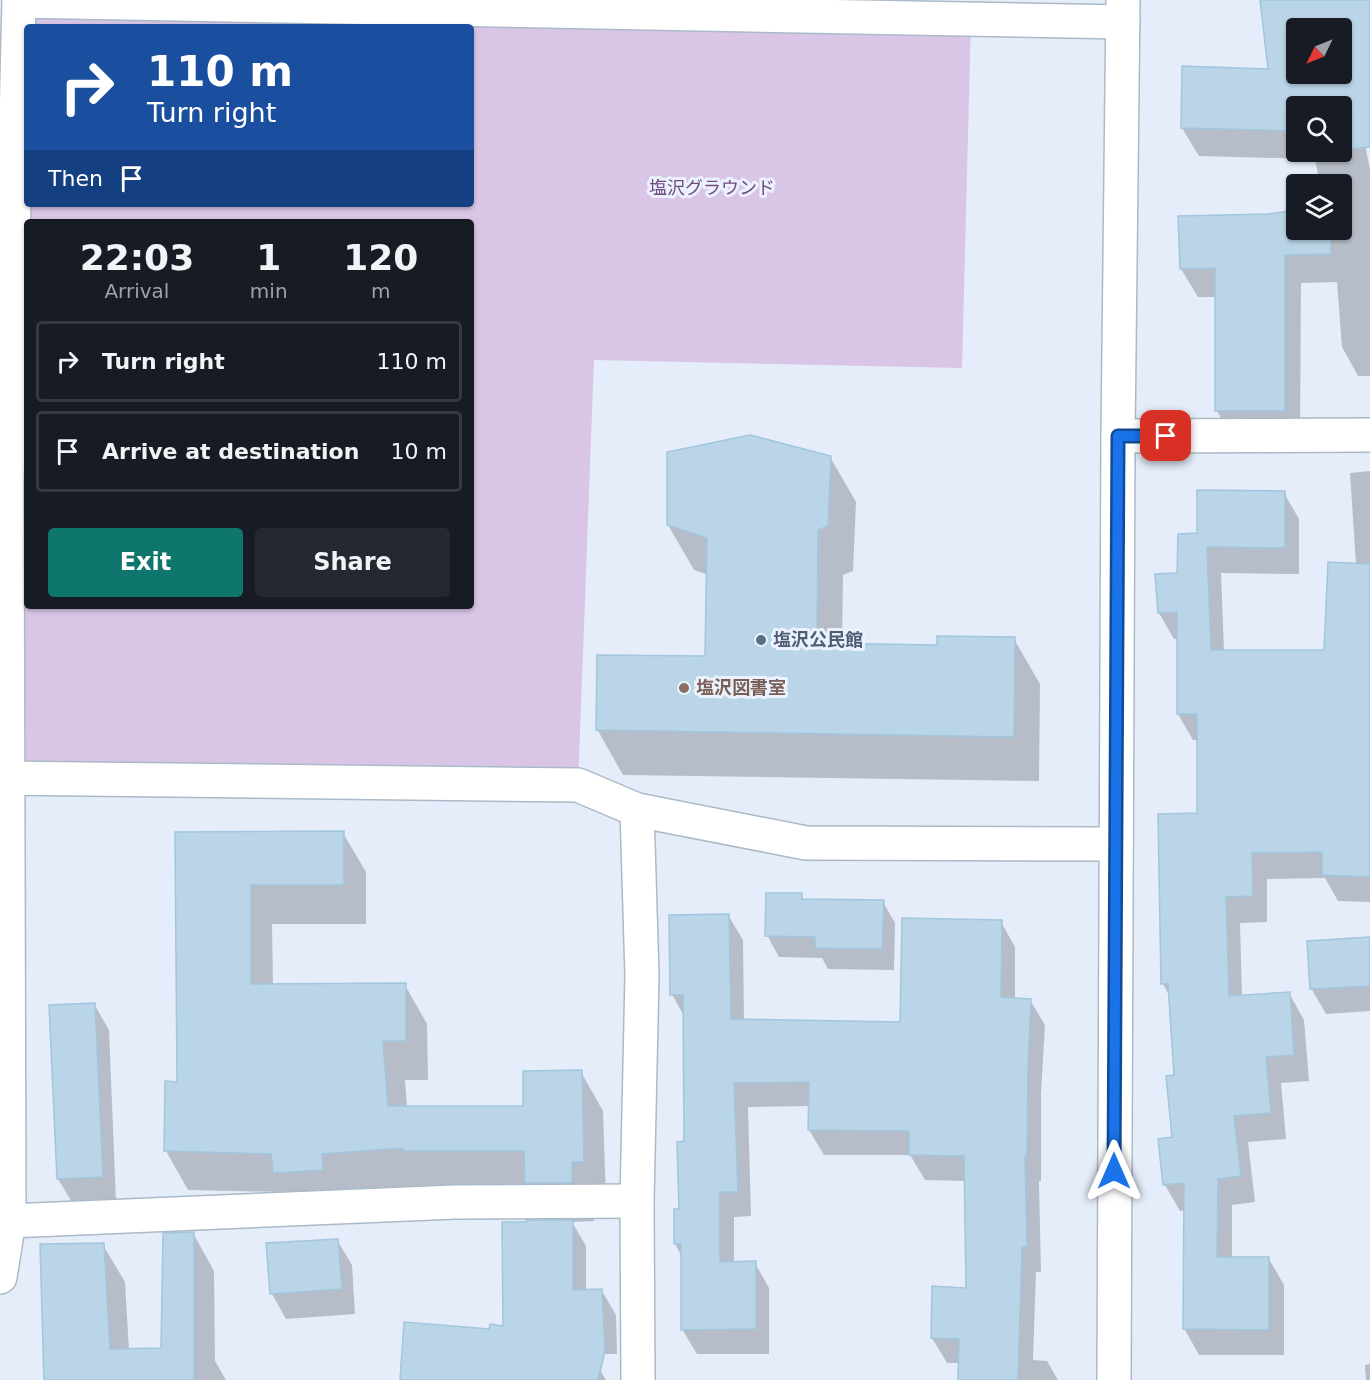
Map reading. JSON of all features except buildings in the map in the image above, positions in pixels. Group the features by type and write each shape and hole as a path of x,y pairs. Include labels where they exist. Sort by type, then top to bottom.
{"street":[{"path":"0,1276 9,1221 4,1063 4,485 19,0 1123,11 1118,436 1113,1380"},
{"path":"1118,436 1370,435"},
{"path":"4,778 578,784 637,810 806,843 1116,844"},
{"path":"637,810 642,976 637,1201 638,1380"},
{"path":"9,1221 455,1202 637,1201"}],"green space":[{"name":"塩沢グラウンド","path":"19,1 971,19 962,368 594,360 578,785 8,778"}],"place":[{"name":"塩沢公民館","path":"761,640"},
{"name":"塩沢図書室","path":"684,688"}],"route":[{"path":"1114,1171 1118,436 1166,436"}]}
